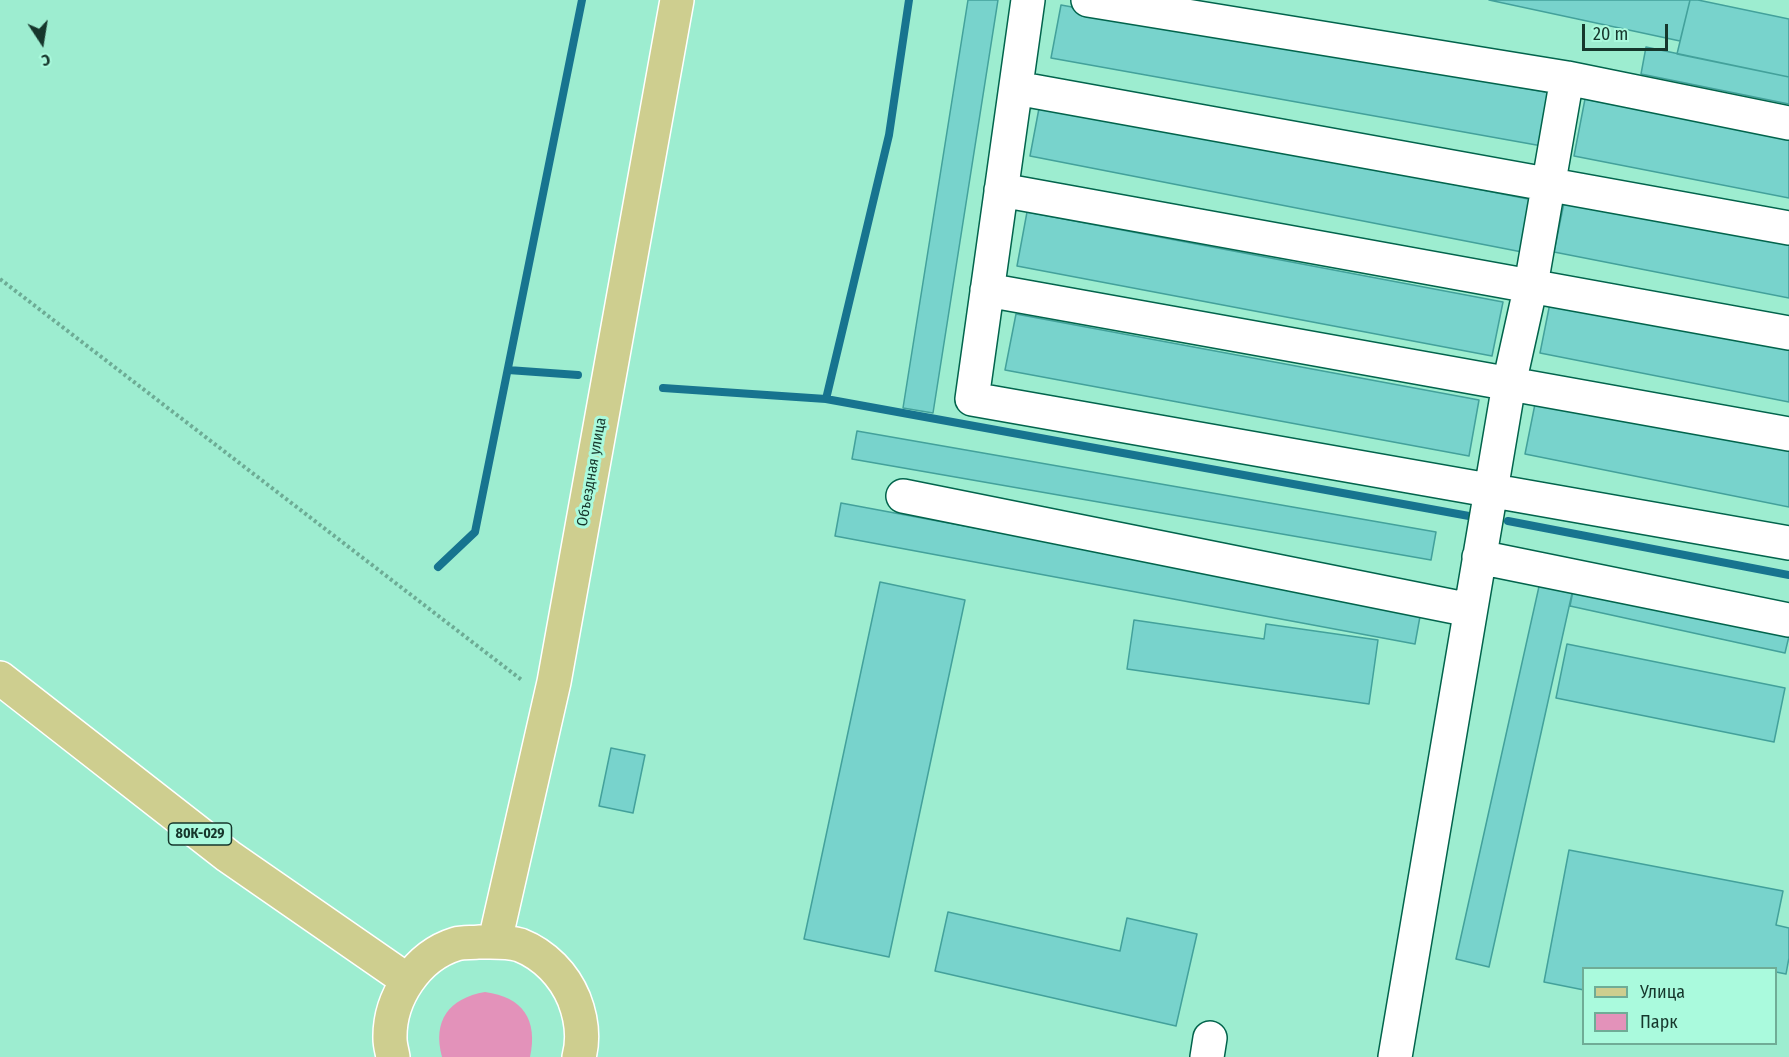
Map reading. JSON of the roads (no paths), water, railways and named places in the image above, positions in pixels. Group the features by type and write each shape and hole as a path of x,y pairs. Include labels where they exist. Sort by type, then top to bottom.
{"main road":[{"name":"Объездная улица","path":"495,941 549,701 677,0"},
{"name":"80К-029","path":"0,678 228,856 407,980"},
{"path":"393,1057 390,1040 394,1008 407,980 429,958 457,944 495,941 519,945 547,960 568,985 580,1014 582,1047 579,1057"}],"lane":[{"path":"1028,0 972,399 1789,543"},
{"path":"1088,0 1567,78 1789,123"},
{"path":"1395,1057 1509,384 1531,285 1567,78"},
{"path":"1016,88 1789,228"},
{"path":"1001,190 1789,333"},
{"path":"987,290 1789,434"},
{"path":"903,496 1470,610"},
{"path":"1479,557 1789,620"}],"waterway":[{"path":"438,567 475,532 582,0"},
{"path":"826,399 889,135 909,0"},
{"path":"508,370 578,375"},
{"path":"663,388 826,399 1469,516"},
{"path":"1508,521 1789,575"}]}
